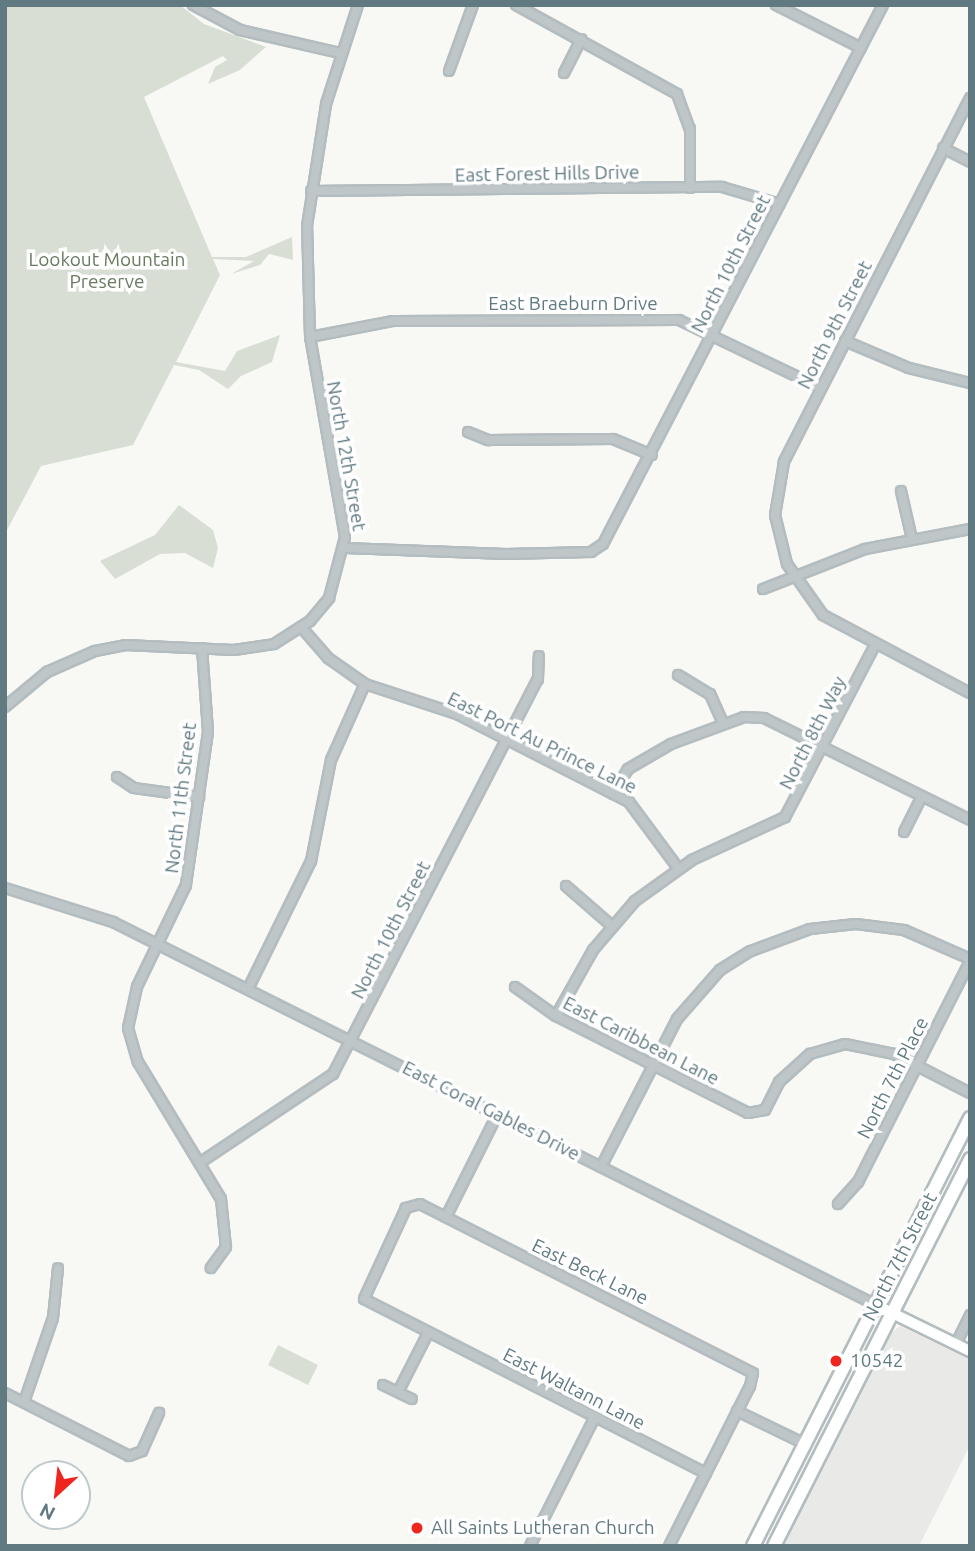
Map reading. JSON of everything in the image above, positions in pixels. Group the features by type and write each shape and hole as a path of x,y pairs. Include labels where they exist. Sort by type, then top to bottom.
{"main road":[{"name":"North 7th Street","path":"754,1546 970,1118"},
{"name":"North 7th Street","path":"774,1546 970,1159"}],"street":[{"path":"192,5 240,30 340,53"},
{"name":"North 12th Street","path":"5,707 47,672 95,651 125,645 258,648 302,628 329,598 345,548 310,337 311,191 340,53 358,5"},
{"path":"449,71 473,5"},
{"path":"516,5 677,94 690,129 690,188"},
{"path":"775,5 861,48"},
{"name":"North 10th Street","path":"345,548 577,553 609,538 883,5"},
{"path":"564,73 581,39"},
{"name":"North 9th Street","path":"970,97 821,388 777,487 779,542 793,577 823,615 875,645 970,693"},
{"path":"943,148 970,162"},
{"name":"East Forest Hills Drive","path":"311,191 742,188 780,204"},
{"name":"East Braeburn Drive","path":"310,337 394,321 679,320 714,334 821,388"},
{"path":"845,341 883,359 970,383"},
{"path":"468,432 488,440 613,439 652,455"},
{"path":"901,491 912,539"},
{"path":"763,589 855,552 970,529"},
{"name":"East Port Au Prince Lane","path":"302,628 328,659 365,684 457,714 613,794 642,813 678,868"},
{"name":"North 8th Way","path":"555,1016 612,926 678,868 785,817 824,747 875,645"},
{"name":"North 11th Street","path":"159,944 186,885 200,797 208,732 202,648"},
{"name":"North 10th Street","path":"201,1162 327,1082 352,1041 538,679 539,656"},
{"path":"678,675 710,694 723,723"},
{"path":"248,989 311,861 331,760 365,684"},
{"path":"613,794 634,764 723,723 764,718 970,820"},
{"path":"117,777 134,788 200,797"},
{"path":"904,832 922,796"},
{"path":"566,886 612,926"},
{"name":"East Coral Gables Drive","path":"5,888 97,915 159,944 970,1351"},
{"path":"601,1167 677,1019 715,976 788,935 875,925 924,937 970,960"},
{"path":"159,944 132,999 130,1040 221,1199 228,1232 222,1256 211,1268"},
{"name":"North 7th Place","path":"838,1204 858,1182 970,960"},
{"name":"East Caribbean Lane","path":"515,987 555,1016 758,1115 795,1065 825,1048 872,1046 917,1065"},
{"path":"917,1065 970,1093"},
{"path":"446,1217 497,1115"},
{"name":"East Beck Lane","path":"364,1299 412,1203 446,1217 753,1373 737,1411"},
{"path":"24,1402 53,1318 58,1268"},
{"name":"East Waltann Lane","path":"364,1299 706,1473"},
{"path":"956,1344 970,1315"},
{"path":"398,1392 428,1333"},
{"path":"383,1385 412,1399"},
{"path":"5,1393 129,1455 142,1451 159,1413"},
{"path":"669,1546 737,1411 805,1444"},
{"path":"530,1546 596,1417"}],"shaded area":[{"path":"900,1326 970,1360 970,1445 919,1546 781,1546 886,1337"}],"green space":[{"name":"Lookout Mountain Preserve","path":"5,5 180,5 204,24 266,47 240,70 208,84 215,67 227,60 223,56 144,97 212,257 246,257 292,237 293,260 269,254 260,265 231,274 254,261 213,259 220,275 176,362 225,371 237,351 280,335 272,362 241,376 228,389 199,370 174,365 133,445 41,466 5,534"},
{"path":"179,505 213,530 218,548 213,568 185,553 160,554 115,579 100,561 155,535"},
{"path":"278,1345 318,1365 308,1385 268,1365"}],"place":[{"name":"10542","path":"836,1361"},
{"name":"All Saints Lutheran Church","path":"417,1528"}]}
